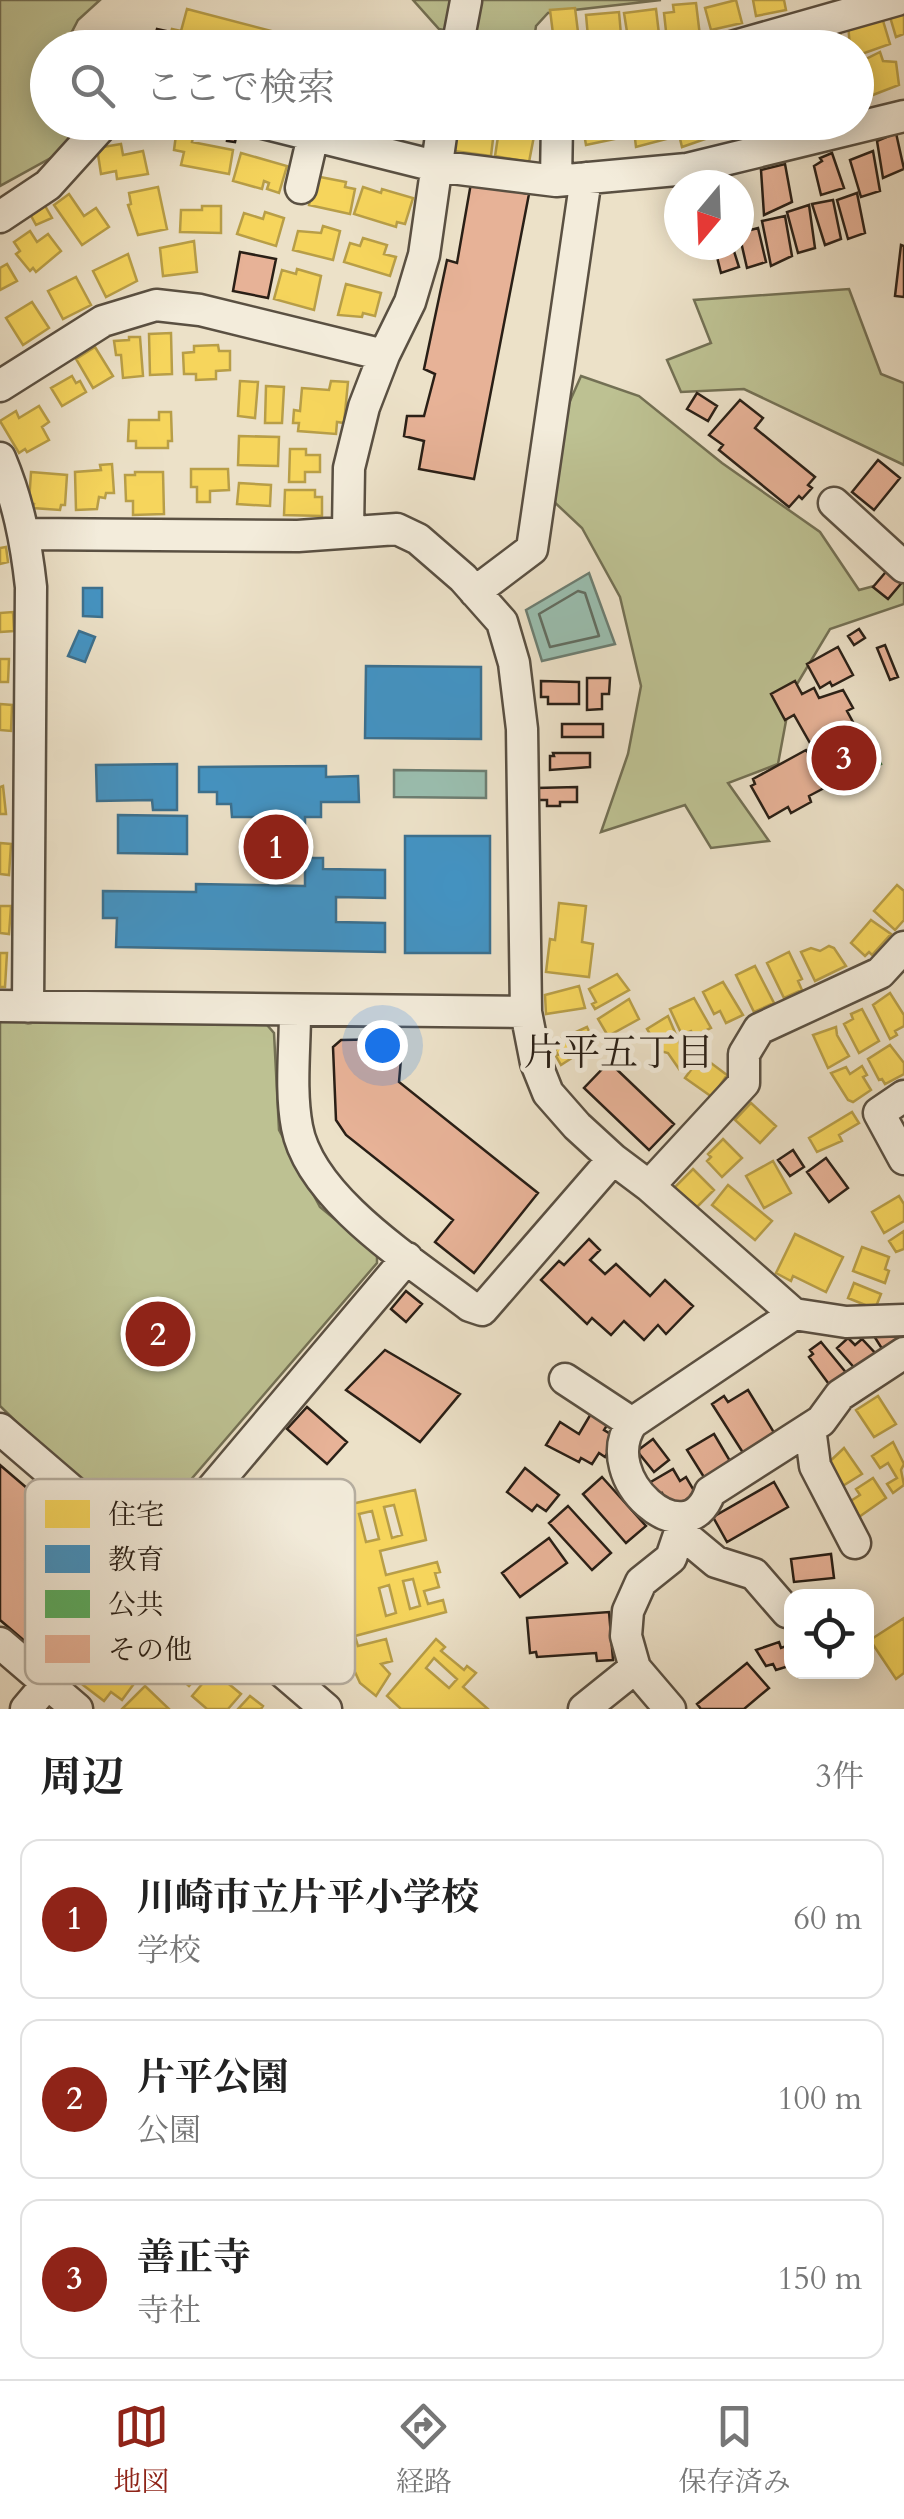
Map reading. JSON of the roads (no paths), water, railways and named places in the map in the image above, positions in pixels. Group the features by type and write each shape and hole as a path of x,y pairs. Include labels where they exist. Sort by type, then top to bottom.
{"street":[{"path":"791,30 897,0"},
{"path":"460,30 466,1"},
{"path":"874,123 904,116"},
{"path":"0,217 48,185 89,140"},
{"path":"302,188 312,140"},
{"path":"329,140 435,166 571,180 687,169 806,140"},
{"path":"348,531 350,468 364,407 410,302 424,255 440,140"},
{"path":"475,592 532,549 571,180 561,140"},
{"path":"0,386 102,321 156,305 200,310 384,356"},
{"path":"0,458 25,534 31,588 14,756 14,1006 526,1012"},
{"path":"834,503 904,567"},
{"path":"25,534 298,536 397,529 418,539 502,622 514,663 522,729 526,1012 536,1063 548,1093 613,1159 794,1314 846,1322 903,1317"},
{"path":"648,1186 744,1083 744,1054 758,1029 880,973 904,947"},
{"path":"294,1012 294,1110 304,1154 320,1181 470,1306 482,1310 613,1159"},
{"path":"904,1096 879,1113 904,1159"},
{"path":"219,1479 408,1258"},
{"path":"784,1609 754,1574 716,1562 682,1525 648,1506 632,1486 624,1460 624,1434 632,1423 794,1314"},
{"path":"670,1709 635,1668 626,1636 628,1611 641,1582 671,1558 682,1525 706,1504 710,1492 810,1428 828,1414 840,1395 904,1354"},
{"path":"565,1379 632,1423"},
{"path":"810,1428 814,1466 855,1543"},
{"path":"0,1429 58,1479"},
{"path":"0,1643 25,1664"},
{"path":"584,1709 635,1668"},
{"path":"26,1709 47,1684"},
{"path":"49,1684 78,1709"},
{"path":"297,1684 326,1709"}],"water":[{"path":"589,573 615,644 542,661 526,610"},
{"path":"394,770 486,771 486,798 394,797"}],"place":[{"name":"善正寺","path":"844,758"},
{"name":"川崎市立片平小学校","path":"276,847"},
{"name":"片平公園","path":"158,1334"}],"district":[{"name":"片平五丁目","path":"619,1052"}]}
